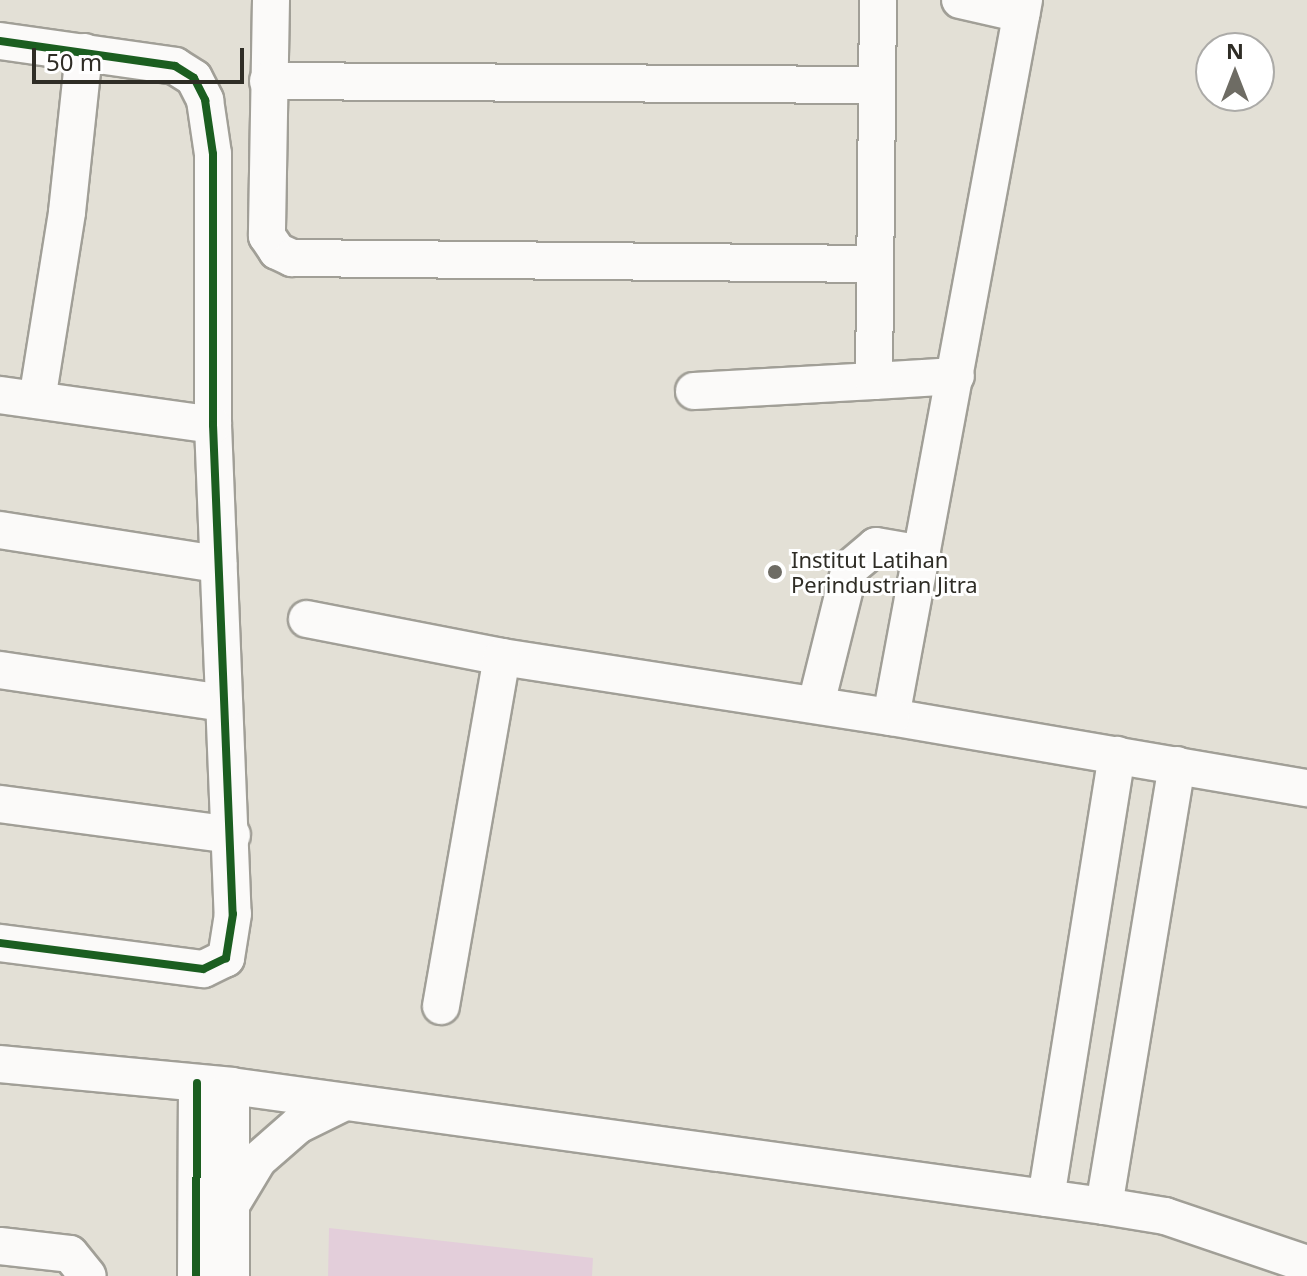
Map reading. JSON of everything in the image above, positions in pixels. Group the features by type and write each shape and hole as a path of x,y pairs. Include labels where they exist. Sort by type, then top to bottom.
{"street":[{"path":"271,0 267,236 277,251 292,258 871,264"},
{"path":"874,381 871,264 878,0"},
{"path":"891,717 1022,7 960,0"},
{"path":"0,41 175,66 194,78 205,100 213,154 213,425 233,914 226,958 216,967 182,969 0,943"},
{"path":"37,400 67,212 84,52"},
{"path":"268,81 877,85"},
{"path":"694,391 956,376"},
{"path":"0,395 213,425"},
{"path":"0,530 218,564"},
{"path":"816,704 850,568 876,546 922,554"},
{"path":"307,619 502,657 816,704 1307,788"},
{"path":"441,1006 502,657"},
{"path":"0,670 223,703"},
{"path":"1046,1198 1117,755"},
{"path":"1104,1206 1177,765"},
{"path":"0,804 232,835"},
{"path":"1086,934 1145,945"},
{"path":"0,1064 214,1085 1104,1206 1177,1219 1307,1264"},
{"path":"214,1085 231,1205 231,1276"},
{"path":"196,1276 214,1085"},
{"path":"231,1205 258,1160 288,1133 345,1102"},
{"path":"0,1246 70,1254 88,1276"}],"shaded area":[{"path":"329,1228 593,1258 592,1276 328,1276"}],"cycle path":[{"path":"0,41 175,66 194,78 205,100 213,154 213,425 233,914 226,958 203,969 0,943"},
{"path":"196,1276 197,1083"}],"place":[{"name":"Institut Latihan Perindustrian Jitra","path":"775,572"}]}
